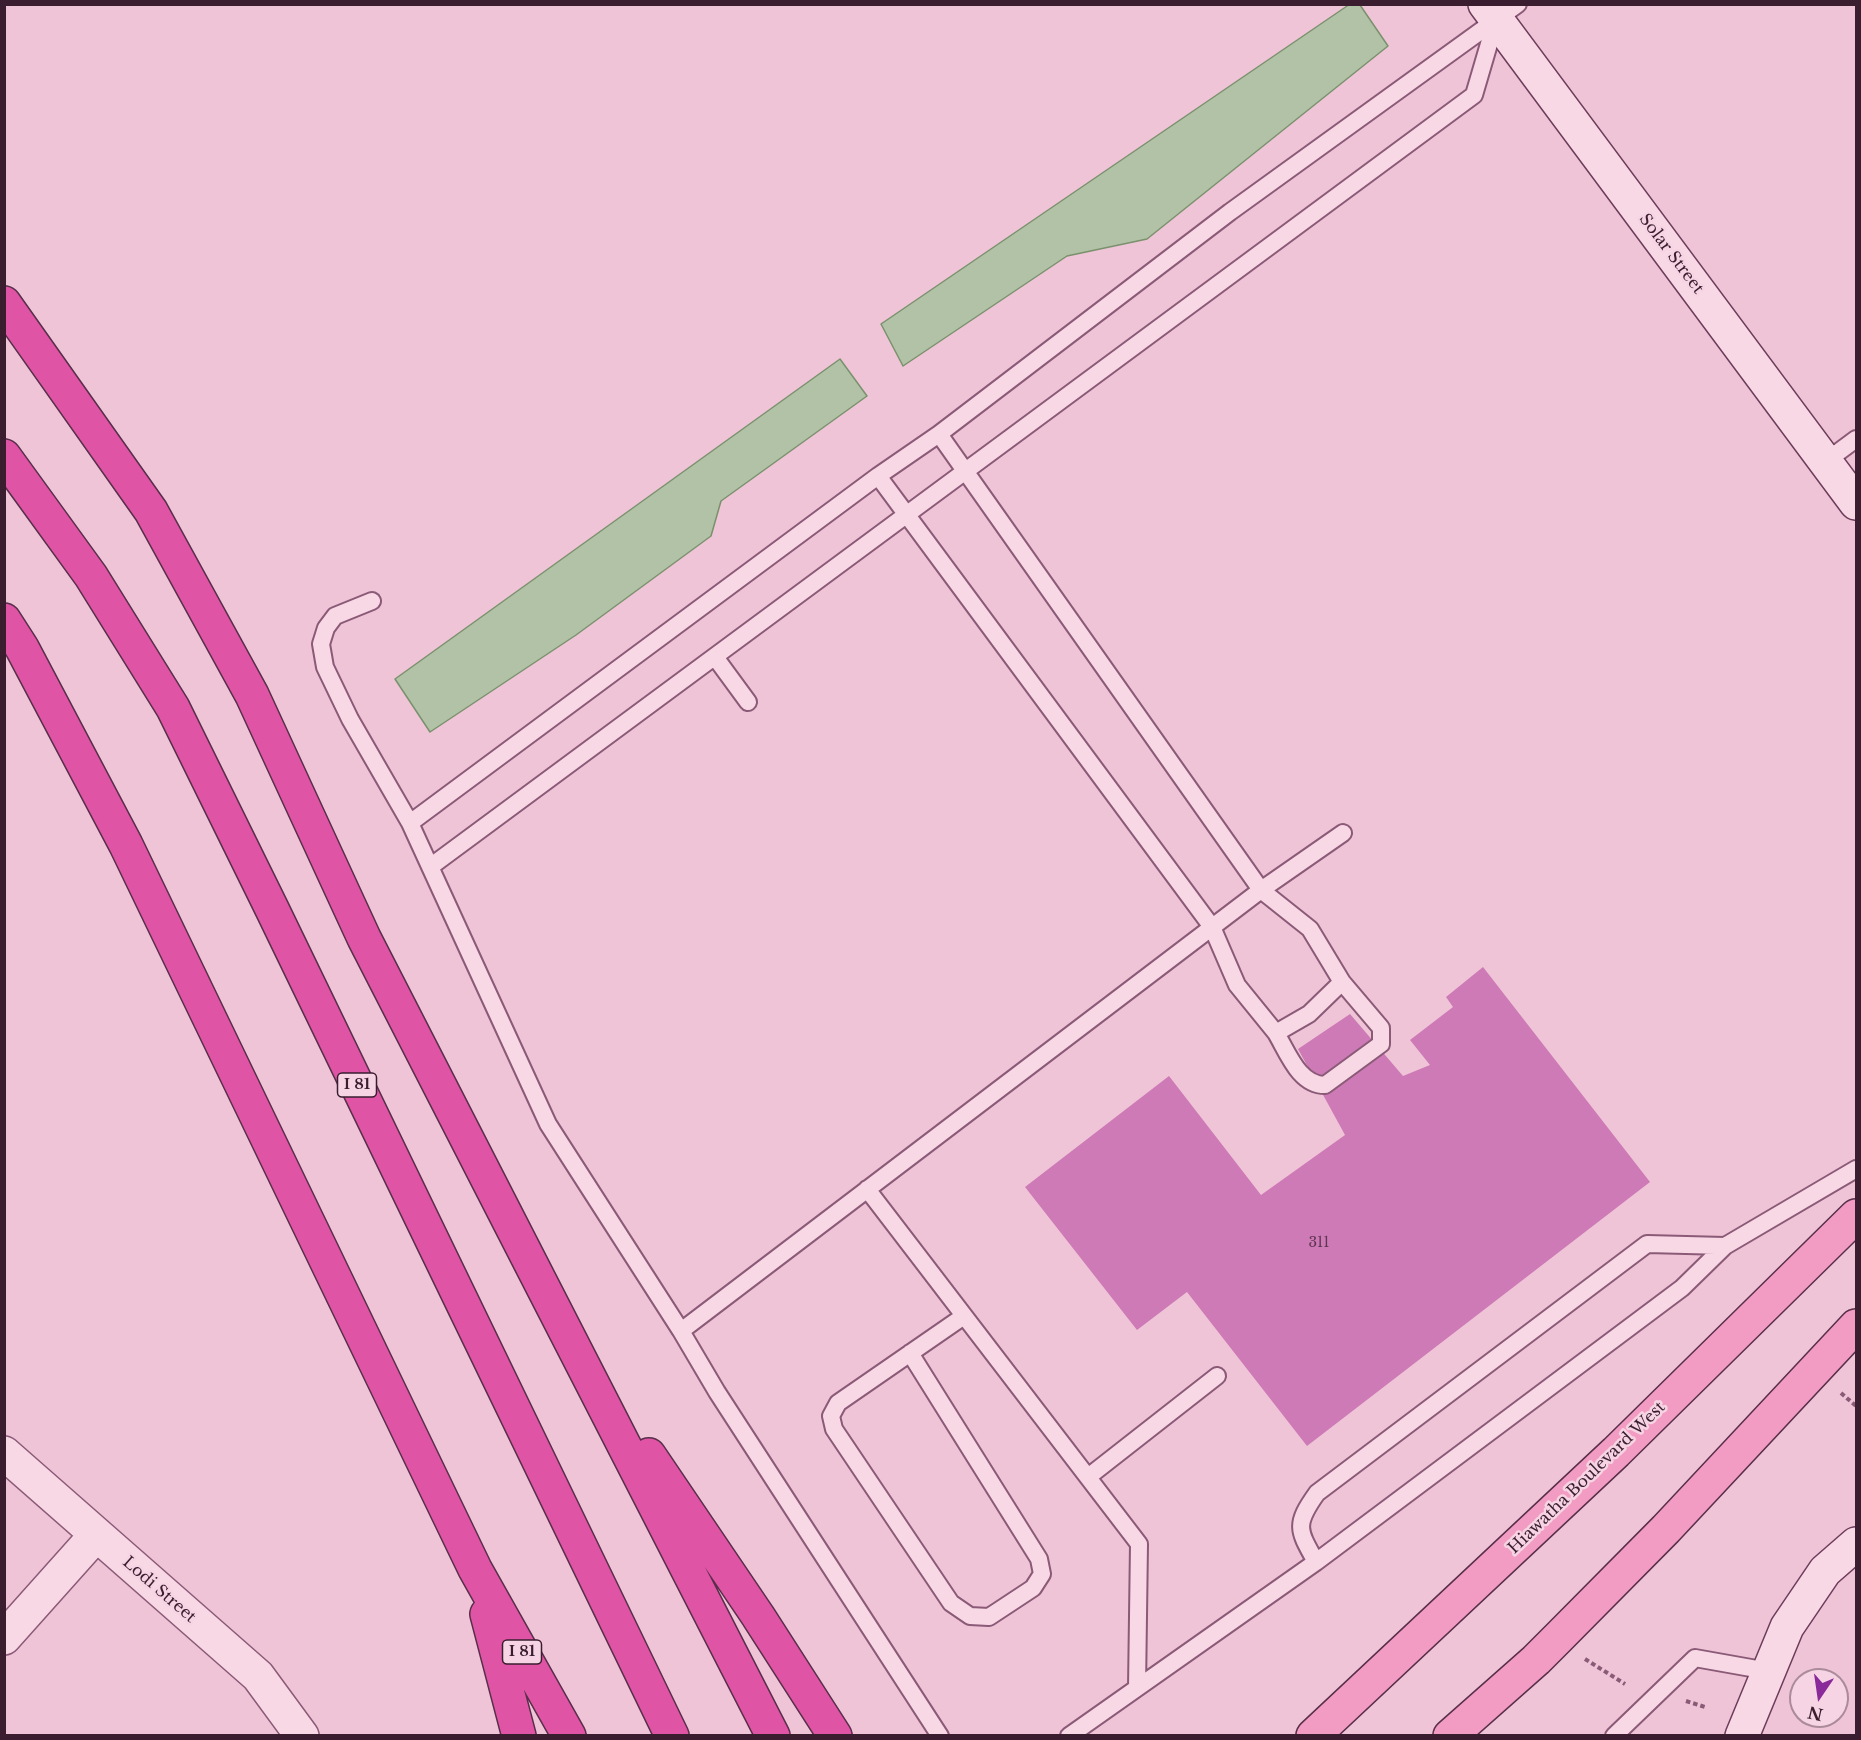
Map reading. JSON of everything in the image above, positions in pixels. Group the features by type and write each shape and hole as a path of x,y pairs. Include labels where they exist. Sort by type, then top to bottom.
{"highway":[{"path":"4,303 151,511 247,685 364,938 773,1736"},
{"name":"I 81","path":"4,456 91,576 173,708 672,1736"},
{"name":"I 81","path":"4,620 22,648 126,845 476,1569 569,1736"},
{"path":"550,1302 628,1425 758,1616 835,1736"},
{"path":"476,1569 519,1736"},
{"path":"650,1692 684,1736"}],"main road":[{"name":"Hiawatha Boulevard West","path":"1313,1736 1616,1452 1857,1216"},
{"path":"1450,1736 1536,1660 1666,1529 1857,1326"}],"street":[{"name":"Solar Street","path":"1500,10 1857,503"},
{"name":"Lodi Street","path":"4,1453 258,1676 302,1736"},
{"path":"4,1638 96,1535"},
{"path":"1742,1736 1787,1627 1825,1571 1857,1544"}],"lane":[{"path":"410,823 878,476 939,434 1500,10"},
{"path":"430,867 1474,95 1500,10"},
{"path":"878,476 1212,927 1237,985 1276,1033 1302,1077 1316,1085 1325,1085 1381,1044 1381,1028 1342,982 1310,929 1261,890 939,434"},
{"path":"1826,462 1857,439"},
{"path":"372,601 335,616 326,628 321,644 326,667 351,719 410,823 548,1124 681,1331 717,1392 940,1736"},
{"path":"715,657 748,702"},
{"path":"681,1331 1261,890 1343,833"},
{"path":"1276,1033 1309,1014 1342,982"},
{"path":"1069,1736 1317,1562 1682,1288 1725,1246 1857,1169"},
{"path":"867,1189 1139,1544 1137,1688"},
{"path":"1317,1562 1300,1534 1303,1512 1317,1493 1647,1244 1725,1246"},
{"path":"910,1353 1039,1558 1042,1574 1033,1588 989,1617 969,1616 951,1603 834,1430 831,1416 838,1403 910,1353 964,1316"},
{"path":"1088,1477 1217,1376"},
{"path":"1614,1736 1695,1658 1768,1671"},
{"path":"1627,1736 1636,1714"}],"path":[{"path":"1841,1394 1857,1406"},
{"path":"1583,1658 1625,1684"}],"shaded area":[{"path":"1350,4 1360,5 1388,46 1147,239 1067,256 903,366 881,324"},
{"path":"840,359 867,396 721,501 711,536 576,635 430,732 395,679"}],"building":[{"path":"1483,967 1650,1182 1307,1446 1187,1292 1137,1330 1025,1187 1169,1076 1261,1195 1345,1135 1298,1049 1350,1014 1403,1076 1430,1065 1410,1040 1453,1007 1446,997"}]}
